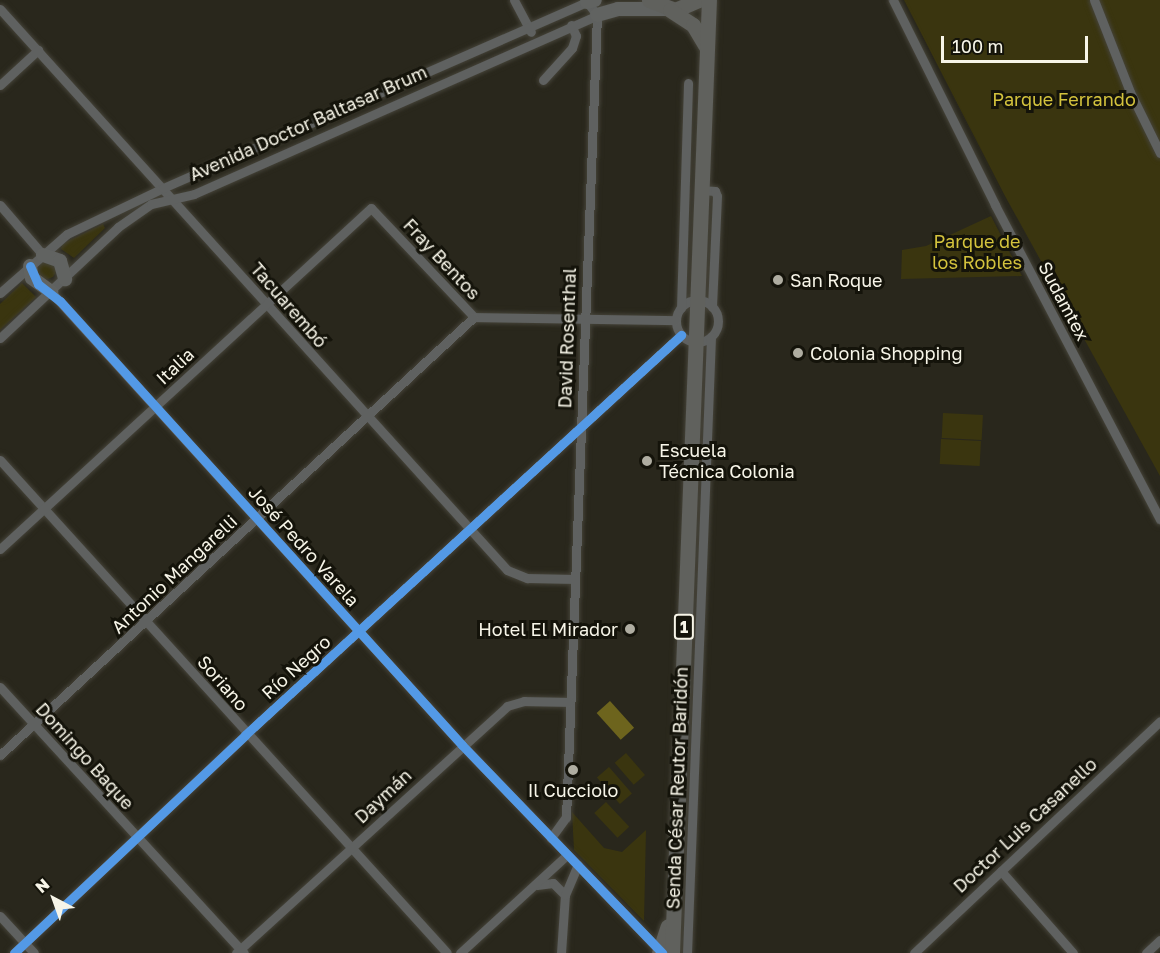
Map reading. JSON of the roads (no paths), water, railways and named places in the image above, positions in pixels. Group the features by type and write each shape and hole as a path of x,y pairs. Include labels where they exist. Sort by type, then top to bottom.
{"main road":[{"path":"649,0 669,9 693,25 707,48"},
{"path":"669,9 687,7 698,0"},
{"name":"1","path":"663,952 673,912 697,503 699,446 697,300 707,229 708,190 703,142 709,0"}],"street":[{"path":"514,0 536,42"},
{"name":"Sudamtex","path":"893,0 989,194 1160,519"},
{"path":"1094,0 1130,92 1160,153"},
{"path":"590,1 597,15"},
{"name":"Avenida Doctor Baltasar Brum","path":"0,293 67,234 163,188 590,1"},
{"name":"Tacuarembó","path":"0,9 470,530 513,574 575,579"},
{"name":"Avenida Doctor Baltasar Brum","path":"0,338 130,217 151,204 194,194 597,15 618,9 669,9"},
{"name":"David Rosenthal","path":"551,838 566,817 597,15"},
{"path":"543,80 572,48 576,36 571,25"},
{"path":"0,85 38,50"},
{"path":"705,76 699,86 688,86 681,308 676,320 681,335 696,342 711,336"},
{"path":"687,118 704,118"},
{"path":"686,142 703,142"},
{"path":"0,205 43,255 60,261 65,279"},
{"name":"Fray Bentos","path":"371,208 474,317 676,320"},
{"name":"Italia","path":"0,549 371,208"},
{"path":"683,228 707,229 712,307 717,322 711,336 699,446"},
{"name":"José Pedro Varela","path":"30,266 32,278 51,292 156,406 462,745 663,952"},
{"path":"681,308 697,300 712,307"},
{"name":"Antonio Mangarelli","path":"0,755 148,621 474,317"},
{"name":"Río Negro","path":"14,953 246,735 681,335"},
{"name":"Soriano","path":"0,460 148,621 246,735 447,953"},
{"name":"Senda César Reutor Baridón","path":"687,953 697,503"},
{"name":"Domingo Baque","path":"0,687 240,952"},
{"name":"Daymán","path":"240,952 462,745 513,704 569,702"},
{"name":"Doctor Luis Casanello","path":"914,953 1160,721"},
{"path":"460,953 567,855"},
{"path":"561,953 565,895 578,865"},
{"path":"1001,871 1073,953"},
{"path":"534,886 553,883 565,895"},
{"path":"0,916 34,953"},
{"path":"1146,953 1160,940"}],"place":[{"name":"San Roque","path":"778,280"},
{"name":"Colonia Shopping","path":"798,353"},
{"name":"Escuela Técnica Colonia","path":"647,461"},
{"name":"Hotel El Mirador","path":"630,629"},
{"name":"Il Cucciolo","path":"573,770"}],"park label":[{"name":"Parque Ferrando","path":"1064,99"},
{"name":"Parque de los Robles","path":"977,252"}]}
